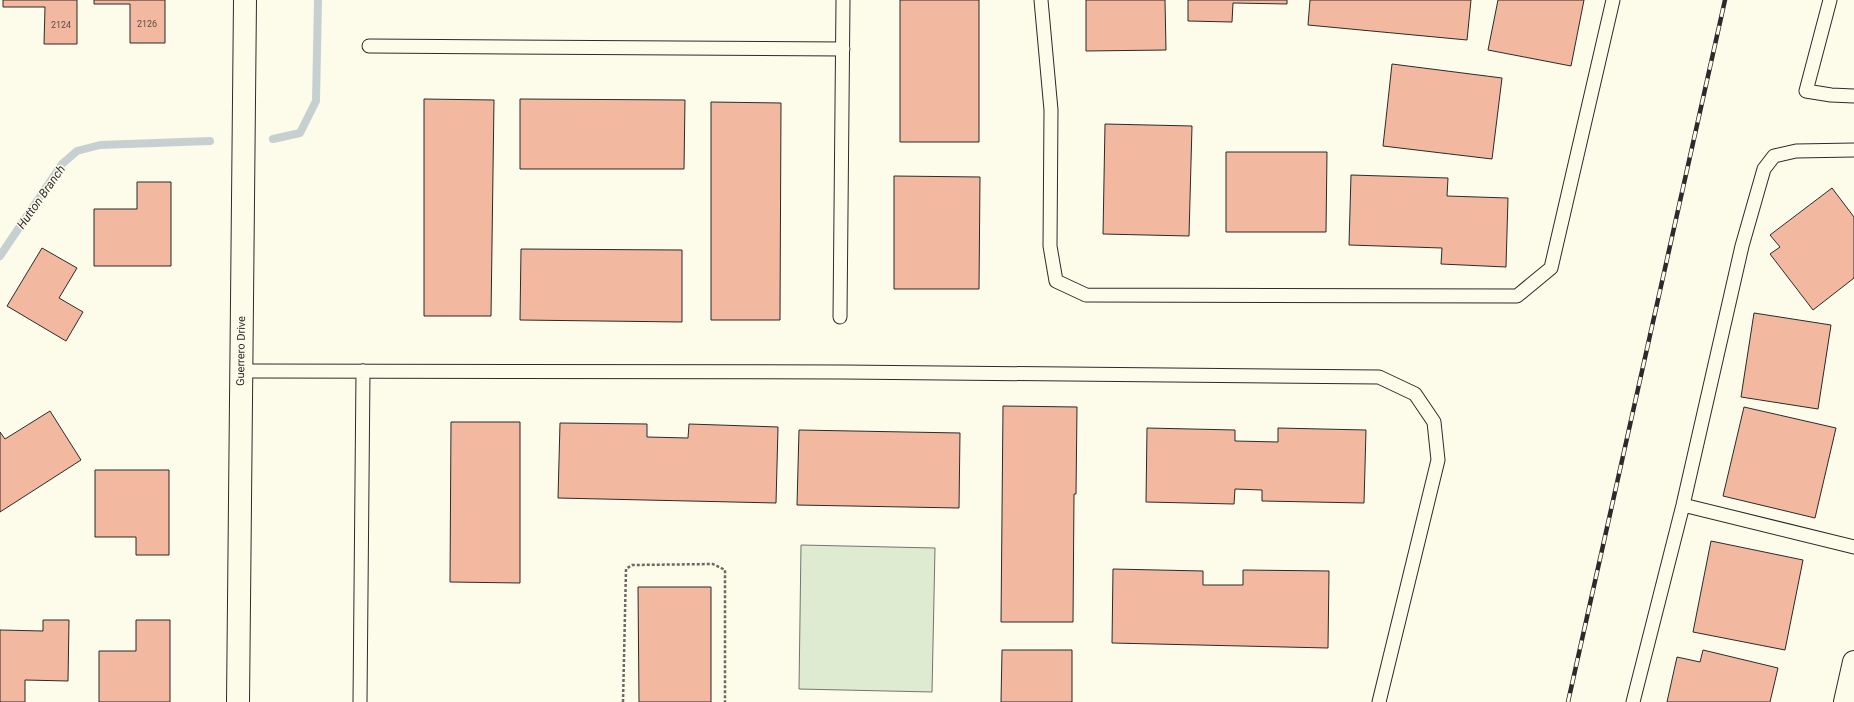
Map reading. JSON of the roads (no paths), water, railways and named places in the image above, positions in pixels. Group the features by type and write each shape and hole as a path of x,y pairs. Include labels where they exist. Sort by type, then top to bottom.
{"street":[{"name":"Guerrero Drive","path":"238,702 245,0"},
{"path":"1845,702 1854,662"}],"lane":[{"path":"840,317 843,0"},
{"path":"1041,0 1051,110 1050,246 1056,281 1086,295 1518,296 1550,268 1613,0"},
{"path":"1830,0 1806,91 1832,95 1854,96"},
{"path":"369,46 843,49"},
{"path":"1633,702 1683,505 1742,246 1764,169 1774,156 1796,151 1854,150"},
{"path":"241,371 843,372 1379,377 1415,394 1434,422 1438,460 1379,702"},
{"path":"360,702 363,371"},
{"path":"1683,505 1854,547"}],"waterway":[{"name":"Hutton Branch","path":"273,139 300,133 316,101 318,0"},
{"name":"Hutton Branch","path":"0,256 62,164 77,151 100,145 210,141"}],"railway":[{"path":"1568,702 1725,0"}]}
